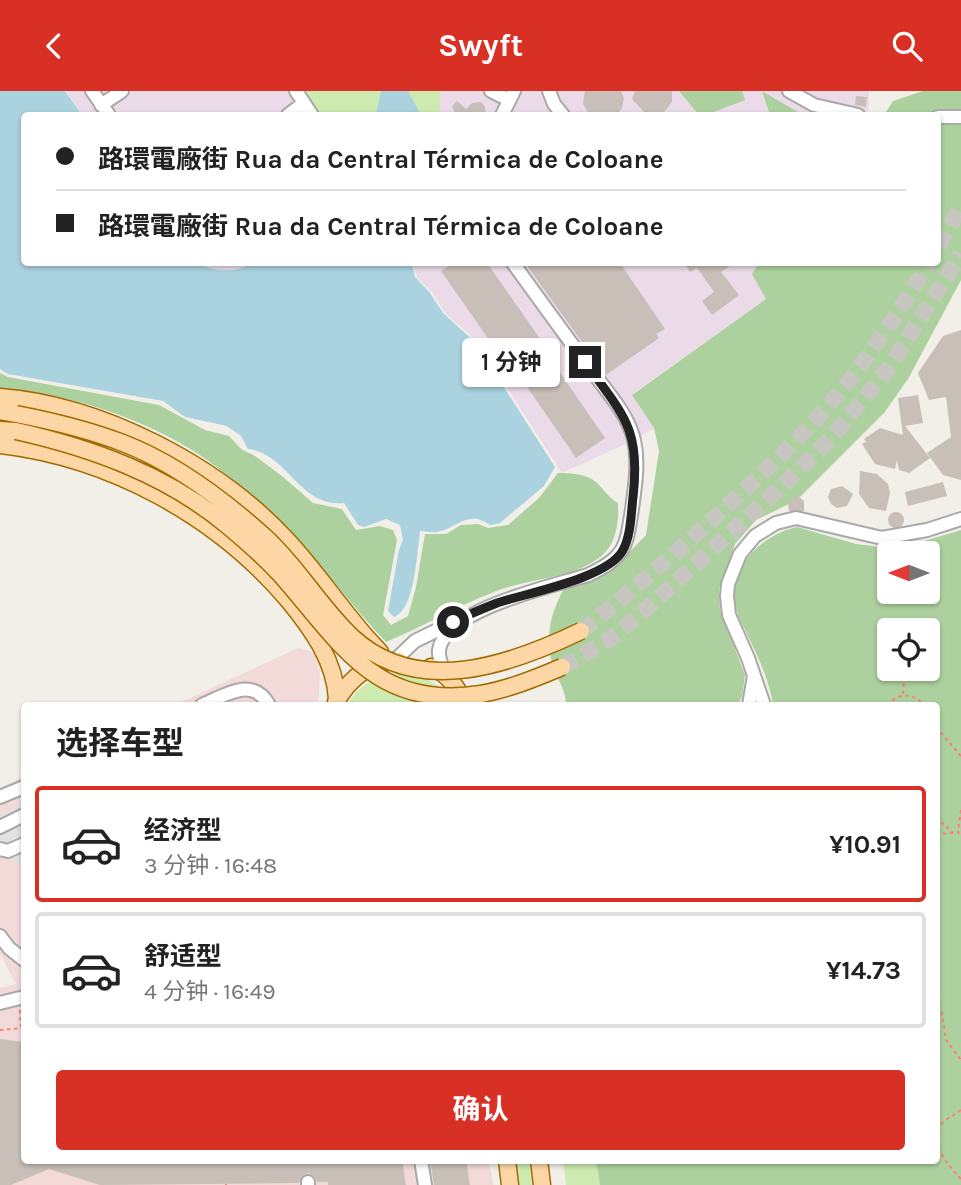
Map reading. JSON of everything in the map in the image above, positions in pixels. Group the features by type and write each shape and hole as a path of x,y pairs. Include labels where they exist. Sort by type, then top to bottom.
{"main road":[{"path":"0,397 89,416 163,448 211,475 250,505 285,538 367,638 394,661"},
{"path":"8,413 85,430 159,460 214,496 267,538 352,637 393,664 439,671 474,668 516,658 581,631"},
{"path":"8,430 61,441 116,460 147,474 197,504 226,524 264,559 321,626 358,662 395,686 429,695 480,694 530,680 562,667"},
{"path":"0,445 93,466 183,509 222,537 251,560 302,617 329,663 335,680 335,702"},
{"path":"335,702 361,672 394,661 435,669 458,688 465,702"},
{"path":"507,1164 510,1185"},
{"path":"539,1164 542,1185"}],"street":[{"path":"92,91 105,110 122,91"},
{"path":"296,91 310,112"},
{"path":"491,91 512,95 504,112"},
{"path":"549,91 561,112"},
{"path":"789,91 814,105 845,112"},
{"path":"293,112 304,103"},
{"path":"941,117 961,117"},
{"path":"394,661 415,641 471,613 588,575 617,559 627,541 635,486 636,455 631,430 614,401 515,266"},
{"path":"763,702 755,675 729,615 727,596 728,584 740,554 755,536 776,523 796,518 882,538 927,530 961,519"},
{"path":"446,676 439,655 442,641 471,613"},
{"path":"750,702 755,675"},
{"path":"209,702 233,691 249,689 263,696 267,702"},
{"path":"3,797 21,788"},
{"path":"0,827 21,816"},
{"path":"0,849 8,851 21,845"},
{"path":"0,936 21,958"},
{"path":"0,1003 21,998"},
{"path":"422,1164 425,1185"}],"path":[{"path":"903,695 904,681"},
{"path":"890,702 903,695 914,697 920,702"},
{"path":"940,732 961,756"},
{"path":"961,810 958,832 961,837"},
{"path":"940,821 953,832"},
{"path":"940,834 958,832"},
{"path":"940,1008 946,1039 961,1060"},
{"path":"0,1030 21,1028"},
{"path":"940,1128 961,1110"},
{"path":"940,1151 949,1167 961,1179"}],"shaded area":[{"path":"66,91 869,91 868,112 798,112 763,92 769,112 80,112"},
{"path":"202,266 248,266 229,270"},
{"path":"414,266 757,266 752,274 767,299 632,394 655,428 562,473 476,340 446,314 432,292 417,278"},
{"path":"298,648 313,652 320,669 317,702 181,702"},
{"path":"21,778 21,1164 490,1164 493,1185 0,1185 0,988 16,984 0,954 0,788"},
{"path":"21,803 21,865 0,853 0,816"}],"green space":[{"path":"301,91 441,91 439,112 316,112"},
{"path":"679,91 742,91 745,100 714,112 696,112"},
{"path":"762,91 798,112 769,112"},
{"path":"923,91 961,91 961,280 908,379 884,413 797,500 756,520 735,544 719,589 720,610 745,675 742,697 739,702 566,702 549,647 550,625 561,595 566,585 614,568 646,535 659,451 654,428 632,395 766,299 752,274 757,266 941,266 941,112 886,112 893,101"},
{"path":"0,373 8,377 159,405 205,430 229,436 241,449 282,476 313,503 342,509 356,530 380,526 393,530 397,540 383,615 391,625 408,616 425,534 446,534 461,525 478,524 488,528 508,525 539,498 558,473 576,474 592,479 618,503 615,535 603,555 585,566 494,592 386,642 280,523 243,488 200,455 147,426 118,414 58,397 0,389"},
{"path":"797,527 856,544 877,546 877,604 940,604 940,541 925,541 961,530 961,1185 600,1185 597,1164 940,1164 940,702 772,702 763,668 737,612 734,594 741,567 759,546 771,537"},
{"path":"399,672 417,675 444,691 453,702 349,702 369,682"},
{"path":"516,1164 529,1164 532,1185 519,1185"},
{"path":"563,1164 597,1164 600,1185 566,1185"}],"water":[{"path":"0,91 65,91 80,112 21,112 21,266 203,266 224,270 246,266 413,266 415,277 443,313 475,342 555,467 544,486 500,523 490,525 468,519 437,532 420,531 411,592 407,604 394,617 388,611 403,539 400,525 386,519 364,527 358,525 344,503 329,502 316,497 274,460 248,449 241,436 227,426 185,417 163,401 8,374 0,369"},
{"path":"381,91 408,91 419,112 377,112"}],"building":[{"path":"585,91 621,91 624,98 619,112 588,112 583,104"},
{"path":"635,91 672,91 672,102 664,112 644,112 632,99"},
{"path":"856,96 867,97 866,107 855,105"},
{"path":"457,101 466,109 472,103 481,102 486,112 455,112 452,106"},
{"path":"449,266 489,266 541,340 506,364 441,271"},
{"path":"527,266 622,266 665,329 656,334 659,338 606,375"},
{"path":"686,266 730,266 721,272 739,295 712,315 702,301 714,292 697,268 690,272"},
{"path":"961,330 961,480 943,475 927,453 951,437 946,397 929,400 918,373 943,336"},
{"path":"552,361 605,438 576,458 523,381"},
{"path":"918,395 923,423 905,426 930,458 909,473 899,470 897,460 895,469 875,464 862,444 866,442 864,439 880,428 903,435 898,398"},
{"path":"860,471 877,474 888,484 890,493 886,511 869,508 859,494"},
{"path":"943,482 947,496 908,506 905,492"},
{"path":"842,486 853,494 847,506 837,508 831,504 828,497 831,489"},
{"path":"794,497 804,501 804,511 789,511 788,503"},
{"path":"893,512 899,512 904,520 902,526 893,528 888,523 888,517"},
{"path":"0,1039 21,1042 21,1164 403,1164 406,1185 328,1185 328,1182 317,1182 309,1173 303,1175 299,1183 100,1185 49,1169 11,1185 0,1185"},
{"path":"431,1164 467,1164 470,1185 434,1185"}],"tunnel":[{"path":"941,241 961,206"},
{"path":"562,667 607,641 637,617 832,437 888,369 961,254"},
{"path":"581,631 708,523 812,424 868,356 927,266"}],"route":[{"path":"453,622 497,603 588,575 606,567 623,551 627,541 636,473 634,440 614,401 585,362"}]}
